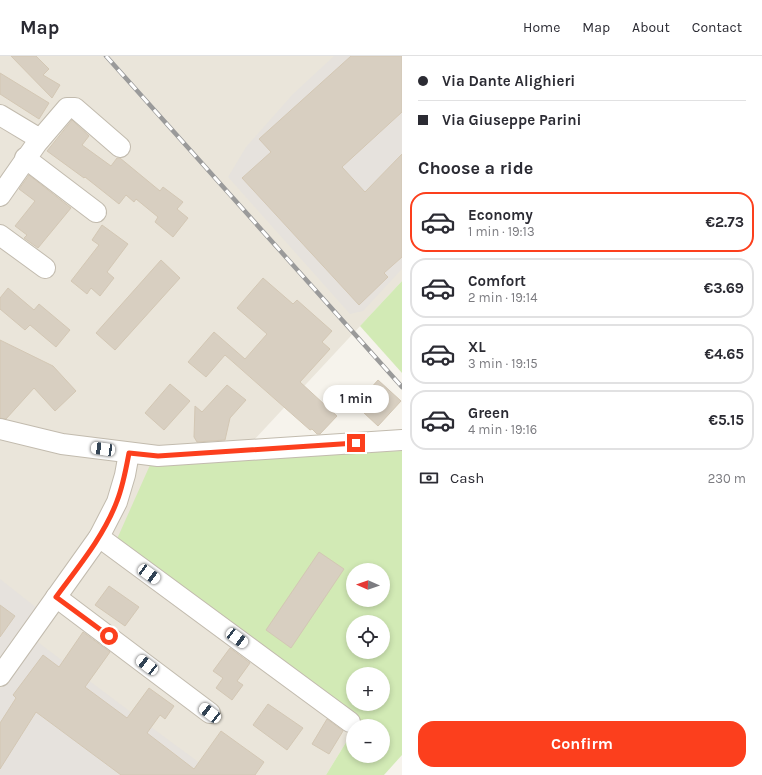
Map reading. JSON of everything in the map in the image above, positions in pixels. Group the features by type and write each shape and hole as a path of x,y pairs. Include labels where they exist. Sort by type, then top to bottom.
{"street":[{"path":"0,196 25,158 40,139 64,110 71,107 75,108 120,147"},
{"path":"0,115 40,139"},
{"path":"25,158 96,212"},
{"path":"0,235 45,268"},
{"path":"0,429 62,444 158,456 402,440"},
{"path":"0,676 99,537 117,502 125,475 129,453"},
{"path":"99,537 346,719"},
{"path":"56,597 210,713"}],"shaded area":[{"path":"0,56 402,56 402,281 240,455 117,539 346,707 346,711 351,711 361,718 346,719 346,742 326,775 0,775"},
{"path":"334,56 402,56 402,269 363,311 350,314 228,177 246,147 293,94"},
{"path":"0,579 38,609 0,665"},
{"path":"35,640 216,775 0,775 0,689"}],"green space":[{"path":"402,281 402,373 360,326"},
{"path":"402,451 402,755 384,775 326,775 346,742 346,763 390,763 390,719 360,719 350,711 390,711 390,667 346,667 346,708 117,539 150,465 240,455"}],"building":[{"path":"11,56 36,56 49,69 43,75 60,85 52,98"},
{"path":"351,56 402,56 402,112 342,167 365,192 402,154 402,257 384,273 388,277 359,305 242,178 271,152 259,139"},
{"path":"0,73 49,103 39,119 0,94"},
{"path":"72,120 89,136 82,145 111,166 117,158 120,158 160,191 163,187 183,202 177,209 188,218 173,237 155,222 158,217 136,199 134,202 126,195 119,204 85,177 84,178 47,151"},
{"path":"29,175 71,208 38,248 24,238 27,235 15,226 35,201 19,189"},
{"path":"102,225 128,244 107,272 114,278 100,296 91,288 87,294 71,281 99,245 92,240"},
{"path":"161,260 180,278 115,350 96,333"},
{"path":"263,278 293,304 297,300 332,331 322,342 330,349 300,382 337,416 320,434 317,434 312,429 310,430 225,355 206,377 188,362 214,332 245,359 267,334 237,308"},
{"path":"8,288 34,310 39,304 70,330 56,347 30,325 25,330 0,309 0,298"},
{"path":"0,340 53,366 76,391 55,411 34,388 6,419 0,418"},
{"path":"378,380 401,401 378,426 363,412 378,396 370,389"},
{"path":"170,384 190,401 164,430 145,413"},
{"path":"227,385 246,400 230,418 225,440 197,442 194,437 195,406 202,412"},
{"path":"319,552 344,569 291,648 266,630"},
{"path":"109,586 139,607 125,626 95,605"},
{"path":"0,605 15,616 0,637"},
{"path":"83,632 110,652 85,687 127,718 149,688 174,706 165,719 160,715 147,733 194,769 221,731 264,762 255,775 121,775 36,712 0,769 0,723 16,698 13,695 43,655 59,667"},
{"path":"230,648 250,663 237,681 243,685 232,700 216,688 223,678 213,671"},
{"path":"268,704 303,728 287,750 253,725"},
{"path":"327,719 343,731 329,754 312,744"}],"railway":[{"path":"106,56 402,387"}],"route":[{"path":"109,636 56,597 99,537 117,502 125,475 129,453 158,456 356,443"}]}
